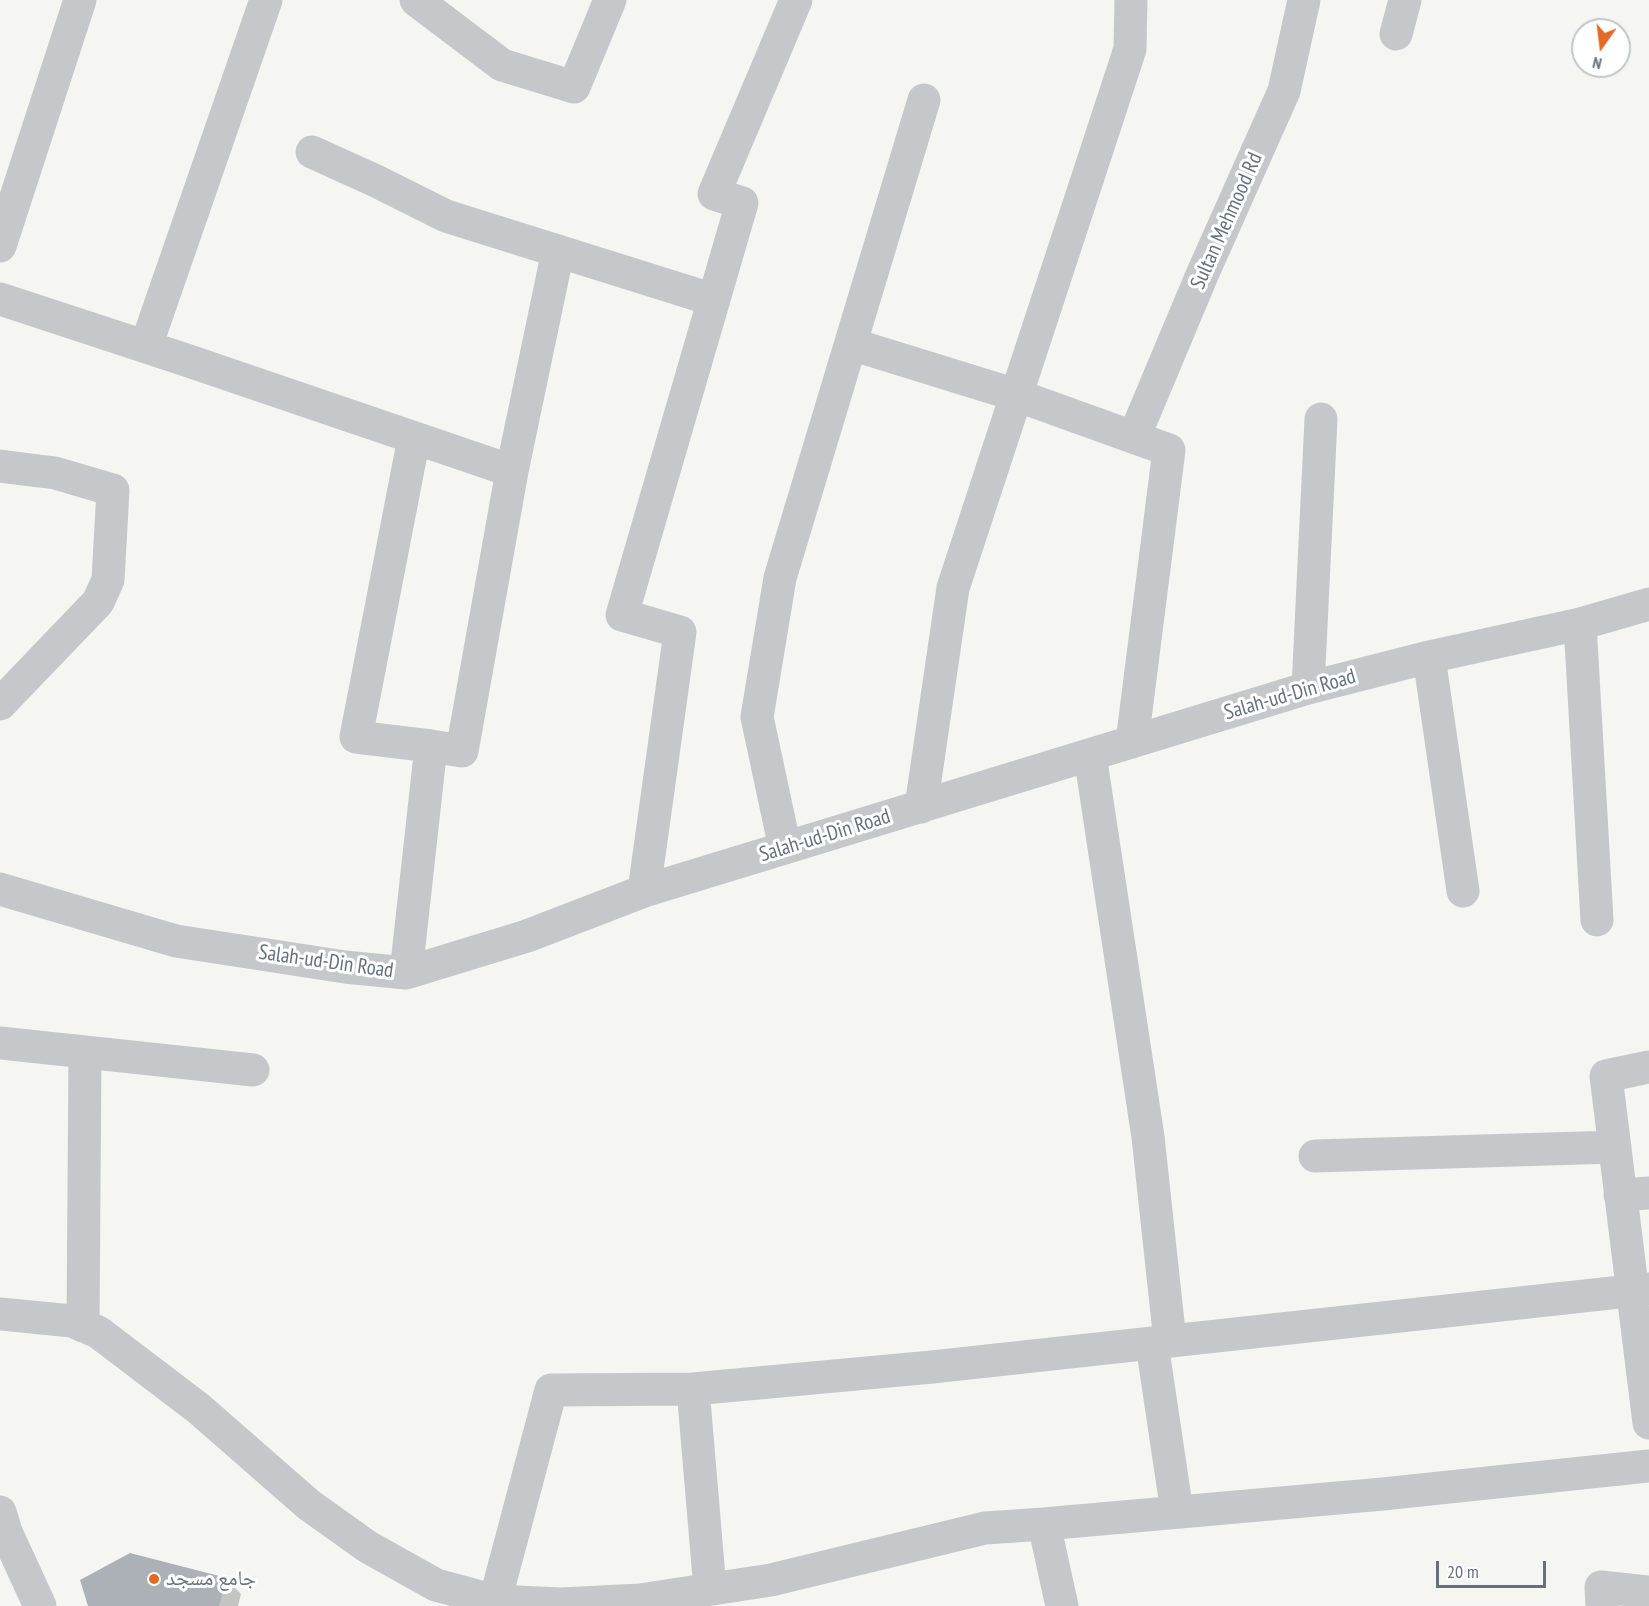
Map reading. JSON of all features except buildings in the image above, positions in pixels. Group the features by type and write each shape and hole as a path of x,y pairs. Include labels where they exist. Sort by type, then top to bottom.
{"street":[{"path":"0,246 80,0"},
{"path":"146,346 266,0"},
{"path":"416,0 502,65 574,87 610,0"},
{"path":"644,891 680,632 622,615 742,203 714,194 796,0"},
{"path":"921,807 953,588 1130,50 1131,0"},
{"name":"Sultan Mehmood Rd","path":"1134,437 1202,275 1284,91 1304,0"},
{"path":"1396,34 1405,0"},
{"path":"785,848 757,717 780,578 924,100"},
{"path":"312,152 446,216 714,300"},
{"path":"414,438 356,737 462,751 513,471 558,251"},
{"path":"0,299 146,346 513,471"},
{"path":"851,344 1016,395 1169,450 1132,742"},
{"path":"1308,688 1321,419"},
{"path":"0,466 55,473 112,490 108,579 98,602 0,704"},
{"name":"Salah-ud-Din Road","path":"0,889 176,941 345,967 406,973 527,936 644,891 1308,688 1429,657 1580,624 1649,604"},
{"path":"1580,624 1597,920"},
{"path":"1429,657 1463,891"},
{"path":"406,973 431,746"},
{"path":"1090,755 1148,1137 1161,1342 1177,1512"},
{"path":"0,1043 253,1070"},
{"path":"83,1326 85,1052"},
{"path":"1649,1067 1606,1076 1615,1147 1635,1194 1649,1423"},
{"path":"1316,1156 1615,1147"},
{"path":"495,1601 550,1390 693,1389 932,1367 1640,1290"},
{"path":"0,1314 72,1322 98,1332 198,1408 309,1505 368,1546 436,1585 495,1601 561,1604 640,1600 710,1589 762,1594 985,1528 1395,1493 1649,1466"},
{"path":"693,1389 710,1589"},
{"path":"0,1512 13,1548 40,1606"},
{"path":"1044,1524 1062,1606"},
{"path":"1602,1606 1601,1587 1649,1592"}],"place":[{"name":"جامع مسجد","path":"154,1579"}]}
